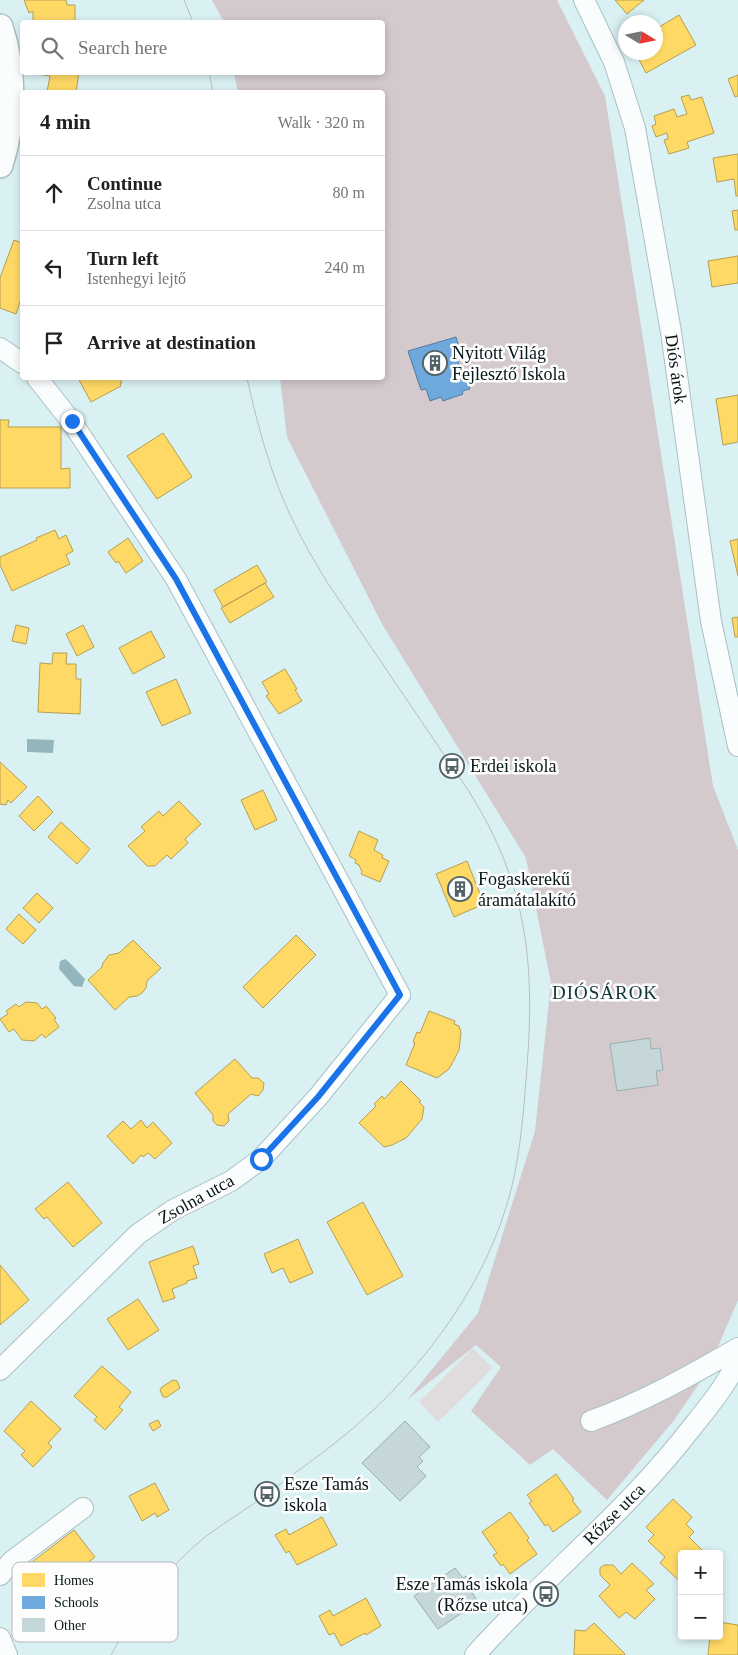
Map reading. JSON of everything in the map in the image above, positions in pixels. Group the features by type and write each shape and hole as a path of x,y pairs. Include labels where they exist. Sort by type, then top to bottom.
{"street":[{"name":"Diós árok","path":"584,0 614,62 635,128 671,332 711,621 738,746"},
{"path":"0,27 7,55 11,96 8,134 0,165"},
{"path":"0,348 20,362"},
{"name":"Zsolna utca","path":"0,1370 138,1234 173,1210 231,1182 261,1159 318,1097 400,995 176,579 72,421 39,380"},
{"path":"590,1421 622,1410 658,1393 738,1348"},
{"name":"Rőzse utca","path":"475,1655 518,1608 651,1477 714,1399 738,1360"},
{"path":"0,1575 12,1562 83,1508"},
{"path":"0,1638 7,1655"}],"shaded area":[{"path":"212,0 557,0 605,96 713,786 738,850 738,1300 707,1372 675,1419 607,1500 553,1449 530,1465 471,1411 501,1367 476,1345 407,1400 478,1313 535,1131 551,983 526,858 382,624 287,437 280,380 385,380 385,90 238,90 234,75 385,75 385,20 223,20"},
{"path":"473,1348 493,1368 438,1422 419,1402"}],"water":[{"path":"27,739 54,740 53,753 27,752"},
{"path":"65,959 85,979 82,987 74,986 59,969 60,961"}],"building: Homes":[{"path":"24,0 66,0 67,5 75,5 75,20 33,20 33,11 29,13"},
{"path":"615,0 644,0 627,14"},
{"path":"679,15 696,45 646,73 639,60 663,60 663,25"},
{"path":"44,75 79,75 76,90 47,90 50,76"},
{"path":"738,75 738,96 735,97 728,79"},
{"path":"689,95 691,100 702,97 714,133 687,142 689,148 669,154 664,140 668,139 667,133 656,137 652,126 656,124 654,116 674,109 677,117 687,114 681,97"},
{"path":"738,154 738,196 736,196 734,179 717,182 713,158"},
{"path":"738,210 738,230 735,230 732,211"},
{"path":"14,240 20,242 20,302 16,314 0,308 0,278"},
{"path":"738,256 738,283 712,287 708,261"},
{"path":"79,380 120,380 121,386 91,402"},
{"path":"738,395 738,442 723,445 716,399"},
{"path":"0,420 9,420 8,427 61,427 61,469 70,468 70,488 0,488"},
{"path":"163,433 192,477 157,499 127,456"},
{"path":"55,530 59,539 66,535 73,551 66,555 70,564 12,591 0,565 0,557"},
{"path":"128,538 143,561 126,573 118,561 116,563 108,552"},
{"path":"738,539 738,576 730,541"},
{"path":"257,565 267,582 223,607 214,590"},
{"path":"265,583 274,597 230,623 221,608"},
{"path":"738,617 738,637 735,637 732,618"},
{"path":"16,625 29,628 26,644 12,641"},
{"path":"83,625 94,647 77,656 66,634"},
{"path":"151,631 165,657 133,674 119,648"},
{"path":"53,653 67,653 66,664 76,664 76,679 81,679 80,714 38,712 40,663 52,664"},
{"path":"285,669 302,701 279,714 266,696 269,694 262,682"},
{"path":"176,679 191,713 162,726 146,692"},
{"path":"0,762 27,787 11,803 8,800 6,805 0,804"},
{"path":"263,790 277,820 255,830 241,800"},
{"path":"38,796 53,812 34,831 19,816"},
{"path":"179,801 201,824 185,839 188,843 171,859 167,855 155,866 147,866 128,846 145,831 141,827 159,811 163,816"},
{"path":"61,822 90,849 77,864 48,837"},
{"path":"359,831 378,840 374,850 383,855 382,858 389,861 380,882 361,874 359,865 355,863 356,860 349,856"},
{"name":"Fogaskerekű áramátalakító","path":"467,861 484,904 454,917 436,874"},
{"path":"37,893 53,908 39,923 23,908"},
{"path":"19,914 36,930 23,944 6,929"},
{"path":"296,935 316,955 263,1008 243,987"},
{"path":"133,940 161,968 147,981 146,988 142,993 129,997 115,1010 88,980 102,967 109,955 119,953"},
{"path":"26,1002 37,1003 42,1009 46,1006 56,1018 54,1019 59,1027 45,1038 42,1034 34,1041 22,1040 14,1029 9,1032 0,1019 8,1014 6,1011 16,1004 19,1007"},
{"path":"429,1011 455,1021 454,1024 459,1026 461,1032 459,1050 454,1060 449,1069 437,1078 406,1065 415,1043 413,1042 417,1032 420,1033"},
{"path":"235,1059 252,1078 258,1078 264,1083 263,1090 258,1096 251,1094 228,1114 229,1121 224,1126 217,1125 213,1121 213,1115 195,1093"},
{"path":"401,1081 421,1101 419,1102 424,1107 422,1119 406,1138 384,1147 359,1123 376,1106 374,1104 382,1096 384,1099"},
{"path":"141,1120 147,1128 153,1122 172,1143 155,1159 148,1153 143,1157 141,1155 133,1164 107,1136 123,1121 131,1129"},
{"path":"68,1182 102,1223 73,1247 47,1217 44,1219 35,1209"},
{"path":"363,1202 403,1276 367,1295 327,1222"},
{"path":"298,1239 313,1273 290,1283 283,1268 272,1273 264,1254"},
{"path":"193,1246 199,1264 193,1266 197,1278 172,1289 175,1298 163,1302 149,1262"},
{"path":"0,1265 29,1300 0,1325"},
{"path":"138,1299 159,1330 128,1350 107,1319"},
{"path":"102,1366 131,1392 119,1407 123,1410 105,1430 94,1420 97,1417 74,1396"},
{"path":"173,1380 177,1381 180,1388 167,1397 163,1397 160,1390"},
{"path":"31,1401 61,1429 48,1443 52,1447 33,1467 21,1455 25,1451 4,1431"},
{"path":"158,1420 161,1426 153,1431 149,1424"},
{"path":"556,1474 581,1512 553,1532 548,1524 545,1526 529,1503 532,1501 527,1495"},
{"path":"155,1483 169,1510 157,1517 155,1513 142,1521 129,1496"},
{"path":"673,1499 692,1517 686,1524 694,1532 689,1537 702,1550 678,1550 678,1579 660,1563 665,1557 648,1541 654,1535 646,1527"},
{"path":"510,1512 529,1538 527,1540 537,1554 510,1574 493,1555 497,1553 482,1532"},
{"path":"322,1517 337,1545 297,1565 289,1551 286,1553 275,1535 286,1529 289,1535"},
{"path":"74,1530 95,1557 89,1562 32,1562"},
{"path":"632,1563 654,1584 646,1590 655,1599 635,1619 626,1612 619,1618 599,1596 610,1585 600,1575 600,1568 604,1565 613,1565 621,1574"},
{"path":"366,1598 381,1626 341,1646 334,1633 329,1635 319,1616 330,1610 333,1616"},
{"path":"594,1623 624,1655 574,1655 575,1630 585,1631"},
{"path":"723,1623 738,1625 738,1655 708,1655 710,1640 723,1640"}],"building: Schools":[{"name":"Nyitott Világ Fejlesztő Iskola","path":"456,337 461,354 456,355 461,371 464,370 470,389 462,391 463,394 443,401 441,397 430,401 426,389 421,390 408,351"}],"building: Other":[{"path":"650,1038 651,1049 660,1048 663,1070 656,1071 658,1085 617,1091 610,1044"},
{"path":"405,1421 430,1447 419,1457 423,1461 417,1467 426,1476 400,1501 362,1463"},
{"path":"455,1568 463,1578 466,1576 475,1588 471,1591 478,1602 438,1629 414,1596"}],"tram line":[{"path":"184,0 192,20"},
{"path":"210,75 213,90"},
{"path":"178,1562 209,1534 261,1498 351,1430 404,1379 451,1320 488,1255 502,1221 518,1157 526,1082 529,1029 528,958 515,892 504,860 489,827 470,793 327,582 301,537 285,504 272,469 248,380"},
{"path":"111,1655 118,1642"}],"place":[{"name":"Nyitott Világ Fejlesztő Iskola","path":"435,363"},
{"name":"Erdei iskola","path":"452,766"},
{"name":"Fogaskerekű áramátalakító","path":"460,889"},
{"name":"Esze Tamás iskola","path":"267,1494"},
{"name":"Esze Tamás iskola (Rőzse utca)","path":"546,1594"}],"district":[{"name":"DIÓSÁROK","path":"605,992"}],"route":[{"path":"72,421 176,579 400,995 318,1097 261,1159"}]}
